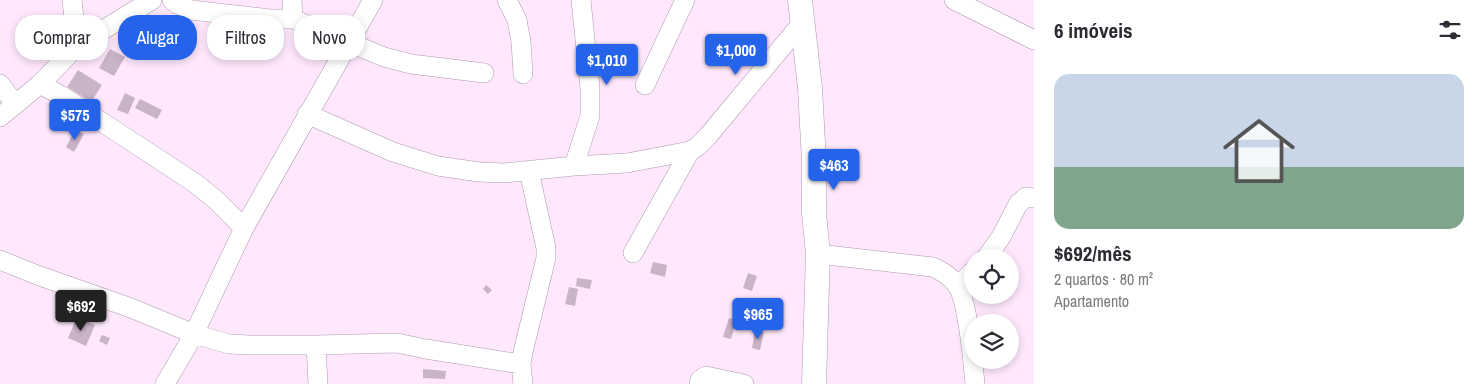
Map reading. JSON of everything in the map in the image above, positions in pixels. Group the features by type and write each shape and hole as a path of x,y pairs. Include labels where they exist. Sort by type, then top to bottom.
{"street":[{"path":"72,0 74,15"},
{"path":"108,27 152,0"},
{"path":"172,0 191,10 270,19 293,9"},
{"path":"364,15 372,0"},
{"path":"507,0 517,20 521,42 523,74"},
{"path":"574,166 590,116 590,88 581,0"},
{"path":"645,85 685,0"},
{"path":"800,0 812,125 814,213 818,254 814,384"},
{"path":"954,0 1034,40"},
{"path":"307,114 393,152 438,166 479,172 504,173 627,163 690,151 697,147 802,23"},
{"path":"365,49 411,64 484,73"},
{"path":"0,117 40,84 63,60"},
{"path":"165,384 194,334 244,228 339,60"},
{"path":"0,84 15,104"},
{"path":"40,84 62,96 188,178 216,200 244,228"},
{"path":"633,253 690,151"},
{"path":"523,384 521,364 546,258 546,248 529,171"},
{"path":"992,249 1001,237 1018,204 1026,197 1034,198"},
{"path":"818,254 933,267 947,274 958,287 964,306 975,384"},
{"path":"0,260 36,275 131,308 194,334 229,344 316,345 397,343 521,364"},
{"path":"958,287 964,281"},
{"path":"316,345 318,384"},
{"path":"699,384 700,380 706,376 744,384"}],"building":[{"path":"110,49 118,53 118,60 123,60 114,76 99,68 104,60 108,60"},
{"path":"78,70 102,85 91,102 67,87"},
{"path":"125,93 135,98 128,114 117,110"},
{"path":"140,99 162,110 157,119 135,108"},
{"path":"75,130 84,134 74,152 66,147"},
{"path":"653,262 667,265 665,277 650,273"},
{"path":"748,273 757,276 752,291 743,288"},
{"path":"577,278 592,280 590,289 576,286"},
{"path":"486,285 492,290 488,294 483,289"},
{"path":"569,287 578,289 575,306 565,304"},
{"path":"77,317 95,325 86,346 68,338"},
{"path":"729,318 737,320 731,339 723,337"},
{"path":"755,330 764,332 760,350 752,348"},
{"path":"102,335 110,338 107,345 99,341"},
{"path":"423,369 446,371 445,379 423,378"}]}
